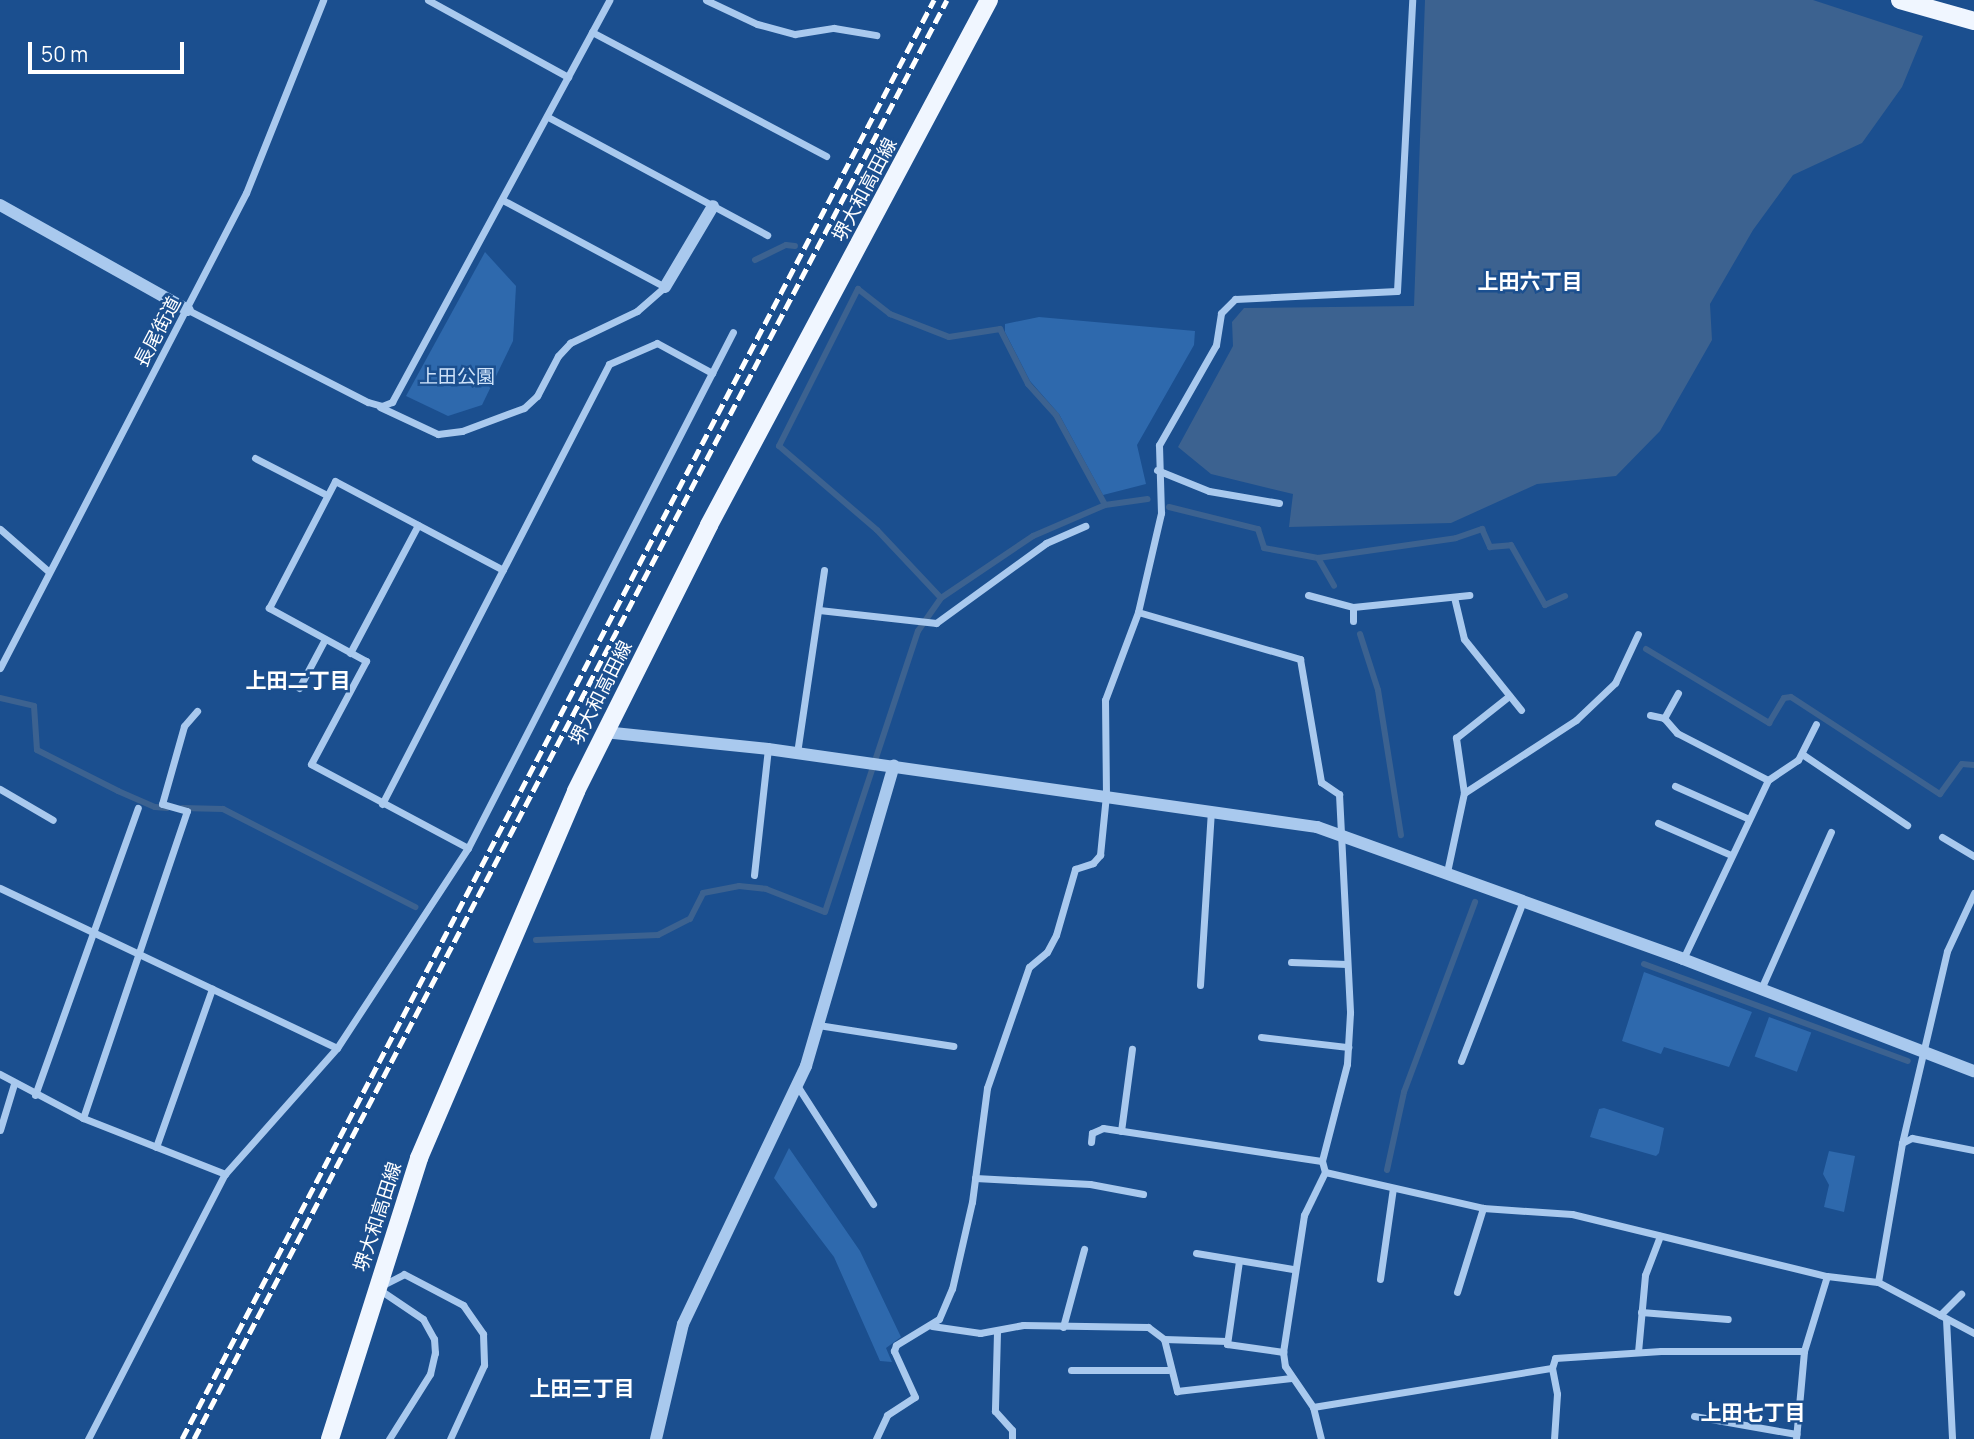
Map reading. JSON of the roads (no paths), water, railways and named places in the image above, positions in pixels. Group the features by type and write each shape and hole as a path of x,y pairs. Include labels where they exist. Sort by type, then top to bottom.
{"main road":[{"name":"堺大和高田線","path":"330,1439 433,1122 604,732 989,0"},
{"path":"1900,0 1974,21"},
{"path":"1927,0 1974,15"}],"street":[{"name":"長尾街道","path":"0,668 48,571 188,310 247,193 323,0"},
{"path":"428,0 568,77"},
{"path":"376,405 396,397 609,0"},
{"path":"706,0 757,24 795,34 834,29 876,35"},
{"path":"932,1326 952,1289 975,1178 993,1067 1029,967 1047,952 1056,935 1071,877 1082,864 1093,863 1100,855 1105,795 1105,700 1138,612 1161,513 1157,470 1159,445 1216,345 1222,313 1235,299 1397,291 1412,0"},
{"path":"592,32 826,156"},
{"path":"548,117 767,235"},
{"path":"503,200 665,288"},
{"path":"0,205 188,310 438,434 462,431 524,408 537,396 558,356 570,343 637,311 665,288 713,206"},
{"path":"88,1439 225,1174 337,1048 468,848 733,332"},
{"path":"382,804 608,364 657,343 712,373"},
{"path":"255,458 327,495"},
{"path":"1157,470 1209,491 1279,502"},
{"path":"468,848 311,764 366,661 269,608 335,481 503,570"},
{"path":"350,653 418,525"},
{"path":"819,610 936,623 1046,543 1085,526"},
{"path":"0,529 48,571"},
{"path":"797,753 824,570"},
{"path":"1308,595 1353,607 1469,595"},
{"path":"1454,597 1464,639 1521,710"},
{"path":"1353,607 1353,621"},
{"path":"1138,612 1300,659 1321,782 1339,794 1343,834 1348,1047 1322,1161 1325,1172 1304,1215 1293,1269 1283,1352 1291,1378 1313,1407 1321,1439"},
{"path":"1464,793 1576,720 1615,682 1638,634"},
{"path":"299,688 325,639"},
{"path":"1664,718 1678,693"},
{"path":"1447,872 1464,793 1456,738 1509,696"},
{"path":"83,1118 187,811 162,804 184,726 197,711"},
{"path":"1650,715 1664,718 1677,733 1768,780"},
{"path":"1683,959 1747,818 1768,780 1802,754 1816,724"},
{"path":"604,732 768,749 1105,795 1343,834 1924,1049 1974,1071"},
{"path":"754,875 768,749"},
{"path":"1802,754 1908,825"},
{"path":"656,1439 683,1324 798,1087 892,766"},
{"path":"1675,786 1747,818"},
{"path":"0,789 53,820"},
{"path":"35,1095 138,808"},
{"path":"1200,985 1211,811"},
{"path":"1658,823 1731,855"},
{"path":"1761,989 1831,832"},
{"path":"1942,837 1974,856"},
{"path":"0,888 337,1048"},
{"path":"1878,1282 1902,1143 1947,951 1974,892"},
{"path":"1461,1061 1523,901"},
{"path":"1291,962 1347,964"},
{"path":"156,1147 212,989"},
{"path":"818,1025 953,1046"},
{"path":"1261,1037 1348,1047"},
{"path":"1121,1131 1132,1049"},
{"path":"0,1074 13,1084 83,1118 225,1174"},
{"path":"0,1130 13,1084"},
{"path":"798,1087 873,1204"},
{"path":"1091,1142 1092,1133 1103,1128 1322,1161"},
{"path":"1902,1143 1912,1138 1974,1150"},
{"path":"1325,1172 1483,1208 1573,1214 1827,1276 1878,1282 1974,1333"},
{"path":"975,1178 1090,1184 1143,1194"},
{"path":"1380,1279 1393,1188"},
{"path":"1457,1292 1483,1208"},
{"path":"1638,1352 1645,1275 1660,1237"},
{"path":"1063,1327 1083,1249"},
{"path":"1196,1253 1293,1269"},
{"path":"1227,1340 1239,1261"},
{"path":"389,1439 430,1374 435,1346 423,1319 377,1288 404,1274 459,1302 480,1327 484,1365 450,1439"},
{"path":"1694,1416 1796,1437 1804,1351 1827,1276"},
{"path":"1952,1439 1943,1317 1961,1294"},
{"path":"1641,1312 1728,1318"},
{"path":"876,1439 887,1415 915,1396 894,1351 896,1345 932,1326 997,1332 1023,1325 1148,1328 1164,1339 1227,1340 1283,1352"},
{"path":"997,1332 995,1411 1012,1430 1012,1439"},
{"path":"1164,1339 1168,1370 1177,1391 1291,1378"},
{"path":"1554,1439 1557,1394 1552,1368 1555,1358 1638,1352 1804,1351"},
{"path":"1313,1407 1552,1368"},
{"path":"1071,1370 1168,1370"}],"waterway":[{"path":"755,260 786,245 795,246"},
{"path":"941,598 877,530 779,446 858,289 890,314 949,337 1000,329 1028,384 1056,415 1105,505 1148,499"},
{"path":"536,940 658,935 690,919 703,893 739,886 766,889 825,912 918,631 941,598 1033,536 1105,505"},
{"path":"1169,507 1258,529 1264,548 1318,558 1334,586"},
{"path":"1318,558 1456,538 1482,529 1490,547 1511,545 1545,605 1565,596"},
{"path":"1360,634 1378,690 1401,835"},
{"path":"1646,649 1769,723 1784,698 1791,697 1940,794 1962,764 1974,765"},
{"path":"0,698 34,706 37,750 118,791 155,807 167,808"},
{"path":"182,808 223,809 415,907"},
{"path":"1387,1170 1404,1092 1475,902"},
{"path":"1644,964 1908,1061"}],"railway":[{"path":"182,1439 934,0"},
{"path":"194,1439 947,0"}],"district":[{"name":"上田六丁目","path":"1530,281"},
{"name":"上田二丁目","path":"298,680"},
{"name":"上田三丁目","path":"582,1388"},
{"name":"上田七丁目","path":"1753,1412"}],"park label":[{"name":"上田公園","path":"457,377"}]}
